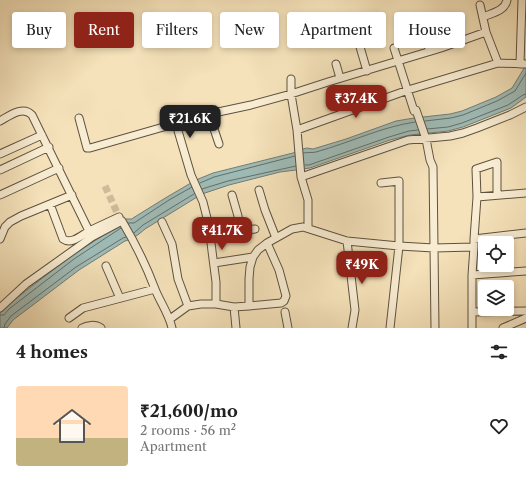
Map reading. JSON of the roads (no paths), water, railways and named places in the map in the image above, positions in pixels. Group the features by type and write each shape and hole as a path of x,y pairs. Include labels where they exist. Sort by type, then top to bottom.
{"street":[{"path":"483,17 503,9 507,0"},
{"path":"297,130 408,90 498,63 523,64 522,0"},
{"path":"480,5 486,32 498,63"},
{"path":"79,118 87,148 90,148 209,114 251,105 291,94 399,61 486,32"},
{"path":"360,48 367,71"},
{"path":"394,48 415,111 426,138 430,160 433,167 435,328"},
{"path":"336,64 340,78"},
{"path":"291,79 291,94 297,130 301,176 308,200 308,228"},
{"path":"301,176 408,140 450,136 480,128 526,107"},
{"path":"0,121 19,111 29,111 91,234"},
{"path":"209,114 219,144"},
{"path":"176,124 191,175 203,202 214,263 216,304"},
{"path":"0,154 42,135"},
{"path":"0,170 48,148"},
{"path":"472,328 472,274 477,197 476,169 497,162 497,195"},
{"path":"0,195 59,168"},
{"path":"381,183 398,181 399,246 390,328"},
{"path":"259,190 276,238"},
{"path":"477,197 526,193"},
{"path":"232,194 240,230"},
{"path":"0,239 5,227 10,222 72,195"},
{"path":"50,204 63,239 66,241 91,234 120,219 134,240 160,302 170,318 172,328"},
{"path":"162,222 172,244 178,278 188,306"},
{"path":"249,306 249,278 253,257 258,250 267,243 292,229 304,227 347,241 434,248 474,247"},
{"path":"210,237 240,230 256,229"},
{"path":"474,239 526,233"},
{"path":"0,308 26,284 91,234"},
{"path":"347,241 355,310 352,328"},
{"path":"170,318 188,306 201,304 216,304 234,307 281,303 284,301 286,296 279,270 267,243"},
{"path":"214,263 253,257"},
{"path":"106,266 121,298"},
{"path":"472,274 526,271"},
{"path":"68,318 83,308 155,289"},
{"path":"234,307 236,328"},
{"path":"472,312 526,311"},
{"path":"285,312 288,328"},
{"path":"503,328 526,318"},
{"path":"82,328 86,325 101,328"}],"water":[{"path":"526,65 526,97 511,108 463,127 448,131 410,135 390,140 310,168 280,172 229,185 202,194 79,270 13,320 7,328 0,328 0,313 6,306 71,256 118,226 126,219 132,219 196,180 213,173 293,153 299,150 307,148 313,149 396,121 462,111 496,97 512,88"}],"tunnel":[{"path":"105,186 122,221"}]}
